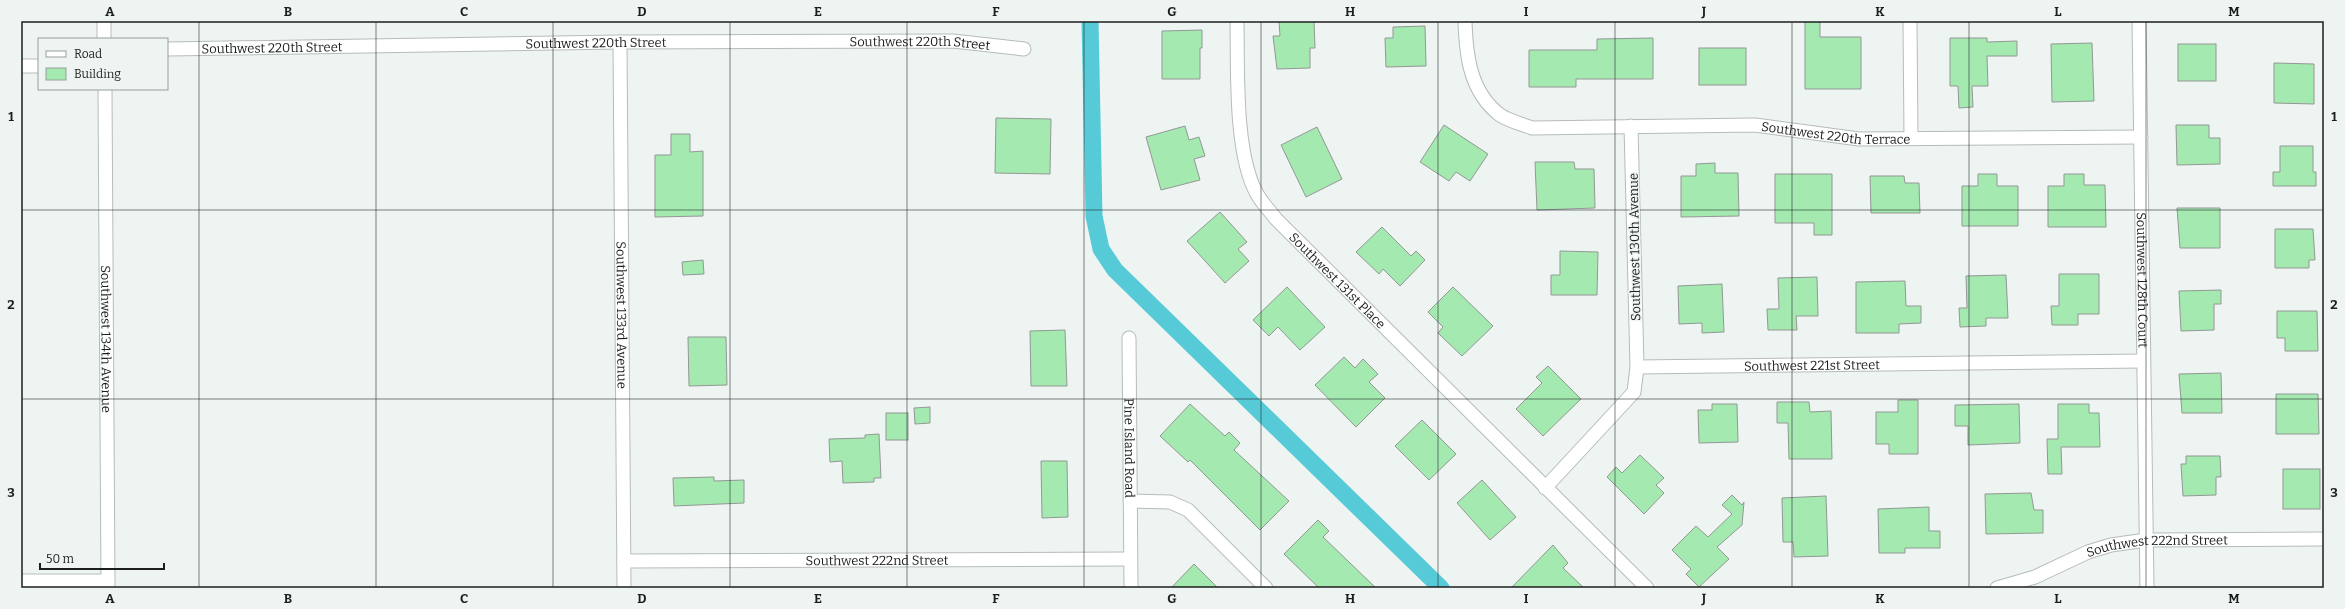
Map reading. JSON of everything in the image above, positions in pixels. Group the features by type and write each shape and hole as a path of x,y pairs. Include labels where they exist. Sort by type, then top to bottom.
{"street":[{"path":"104,21 104,38"},
{"name":"Southwest 131st Place","path":"1237,21 1238,104 1246,165 1257,194 1276,219 1647,588"},
{"name":"Southwest 220th Terrace","path":"1465,21 1466,48 1473,79 1483,100 1502,116 1532,128 1755,125 1859,139 2141,137"},
{"path":"1910,21 1911,138"},
{"name":"Southwest 128th Court","path":"2139,21 2147,588"},
{"name":"Southwest 220th Street","path":"168,49 620,42 953,41 1024,49"},
{"name":"Southwest 133rd Avenue","path":"620,42 624,588"},
{"path":"21,66 38,66"},
{"name":"Southwest 134th Avenue","path":"105,90 108,585"},
{"name":"Southwest 130th Avenue","path":"1631,126 1637,367"},
{"name":"Pine Island Road","path":"1129,338 1131,588"},
{"name":"Southwest 221st Street","path":"1637,367 2144,361"},
{"path":"1545,488 1634,392 1637,367"},
{"path":"1130,501 1170,502 1188,510 1266,588"},
{"name":"Southwest 222nd Street","path":"1997,588 2035,577 2088,552 2111,545 2146,540 2324,539"},
{"name":"Southwest 222nd Street","path":"624,561 1130,559"},
{"path":"21,580 108,585"}],"building":[{"path":"1279,21 1314,21 1315,48 1310,48 1310,68 1277,69 1273,36 1280,36"},
{"path":"1805,21 1820,21 1820,37 1861,37 1861,89 1805,89"},
{"path":"1425,26 1426,66 1386,67 1385,38 1393,38 1393,27"},
{"path":"1202,30 1202,48 1200,48 1200,79 1162,79 1162,31"},
{"path":"1653,38 1653,79 1576,79 1576,87 1529,87 1529,50 1597,50 1597,39"},
{"path":"1950,38 1987,38 1987,42 2017,41 2017,56 1987,56 1988,86 1972,86 1973,107 1959,108 1958,86 1950,86"},
{"path":"2092,43 2094,101 2052,102 2051,44"},
{"path":"2178,44 2216,44 2216,81 2178,81"},
{"path":"1699,48 1746,48 1746,85 1699,85"},
{"path":"2274,63 2314,64 2314,104 2274,103"},
{"path":"996,118 1051,119 1050,174 995,173"},
{"path":"1444,125 1488,154 1470,181 1456,172 1449,181 1420,162"},
{"path":"2176,125 2209,125 2209,138 2220,138 2220,164 2177,165"},
{"path":"1185,126 1189,140 1199,137 1205,156 1194,159 1200,180 1161,190 1146,137"},
{"path":"1317,127 1342,179 1306,197 1281,145"},
{"path":"671,134 690,134 690,152 703,151 703,216 655,217 655,155 671,155"},
{"path":"2280,146 2313,146 2313,172 2316,172 2316,186 2273,186 2273,172 2280,172"},
{"path":"1535,162 1574,162 1575,169 1594,169 1595,208 1537,210"},
{"path":"1715,163 1715,173 1738,173 1739,216 1681,217 1681,176 1696,176 1696,164"},
{"path":"1775,174 1832,174 1832,235 1814,235 1814,223 1775,223"},
{"path":"1978,174 1997,174 1997,186 2018,186 2018,226 1962,226 1962,186 1978,186"},
{"path":"2064,174 2084,174 2084,185 2105,185 2106,227 2048,227 2048,186 2064,186"},
{"path":"1870,176 1904,176 1905,183 1919,183 1920,213 1871,213"},
{"path":"2177,208 2220,208 2220,248 2180,248"},
{"path":"1220,212 1247,242 1238,249 1249,261 1225,283 1187,241"},
{"path":"1382,227 1411,256 1416,251 1425,260 1400,286 1383,269 1379,274 1356,252"},
{"path":"2275,229 2313,229 2315,260 2309,260 2309,268 2275,268"},
{"path":"1560,251 1598,252 1597,295 1551,295 1551,275 1560,275"},
{"path":"703,260 704,274 683,275 682,262"},
{"path":"2059,274 2099,274 2099,314 2078,314 2078,325 2052,325 2051,306 2059,306"},
{"path":"2006,275 2008,318 1986,318 1986,326 1960,327 1959,308 1967,308 1966,276"},
{"path":"1817,277 1818,316 1796,316 1797,330 1768,330 1767,309 1779,309 1778,278"},
{"path":"1905,281 1906,306 1921,306 1921,323 1899,324 1899,333 1856,333 1856,282"},
{"path":"1722,284 1724,332 1702,333 1702,323 1679,324 1678,286"},
{"path":"1287,287 1325,327 1300,350 1278,327 1269,336 1253,320"},
{"path":"1453,287 1493,326 1462,356 1438,333 1443,327 1428,312"},
{"path":"2221,290 2221,304 2214,304 2214,330 2181,331 2179,291"},
{"path":"2277,311 2317,311 2318,351 2285,351 2285,338 2277,338"},
{"path":"1065,330 1067,386 1031,386 1030,331"},
{"path":"688,337 726,337 727,385 689,386"},
{"path":"1344,357 1355,368 1363,359 1378,374 1369,382 1385,398 1356,427 1315,385"},
{"path":"1548,366 1581,399 1543,436 1516,409 1542,383 1536,377"},
{"path":"2221,373 2222,413 2182,413 2179,374"},
{"path":"2276,394 2318,394 2319,434 2276,434"},
{"path":"1898,400 1918,400 1918,454 1889,454 1889,444 1876,444 1876,412 1898,412"},
{"path":"1777,402 1809,402 1810,412 1831,411 1832,459 1789,459 1788,423 1777,423"},
{"path":"1190,404 1225,436 1229,432 1240,443 1234,450 1289,501 1260,530 1190,460 1188,462 1160,436"},
{"path":"1712,404 1737,404 1738,442 1699,443 1698,410 1712,410"},
{"path":"2019,404 2020,443 1968,445 1968,426 1955,426 1955,405"},
{"path":"2058,404 2089,404 2089,413 2099,413 2100,447 2061,447 2062,474 2048,474 2047,439 2058,439"},
{"path":"930,407 930,423 915,424 914,408"},
{"path":"886,413 908,413 908,440 886,440"},
{"path":"1422,420 1456,454 1429,480 1395,446"},
{"path":"879,434 881,478 874,478 874,482 843,483 842,461 830,462 829,439 865,438 865,435"},
{"path":"1640,455 1664,478 1656,485 1664,493 1644,514 1607,477 1616,467 1622,473"},
{"path":"2186,456 2220,456 2221,477 2216,477 2216,495 2183,496 2181,464 2186,464"},
{"path":"1041,461 1067,461 1068,517 1042,518"},
{"path":"2283,469 2320,469 2320,509 2283,509"},
{"path":"714,477 714,481 744,480 744,503 674,506 673,478"},
{"path":"1482,480 1516,517 1490,540 1457,503"},
{"path":"2031,493 2034,510 2043,510 2043,533 1986,534 1985,494"},
{"path":"1732,495 1742,505 1744,502 1742,525 1717,547 1729,559 1699,587 1686,574 1691,569 1672,550 1696,526 1708,537 1732,514 1722,505"},
{"path":"1826,496 1828,556 1794,557 1793,542 1783,542 1782,498"},
{"path":"1929,507 1929,531 1940,531 1940,548 1905,548 1905,553 1879,553 1878,509"},
{"path":"1318,520 1329,531 1323,537 1376,588 1319,588 1284,554"},
{"path":"1553,545 1568,563 1563,568 1584,588 1511,588"},
{"path":"1194,564 1218,588 1171,588"}],"waterway":[{"path":"1090,21 1094,216 1101,249 1115,270 1441,588"}]}
